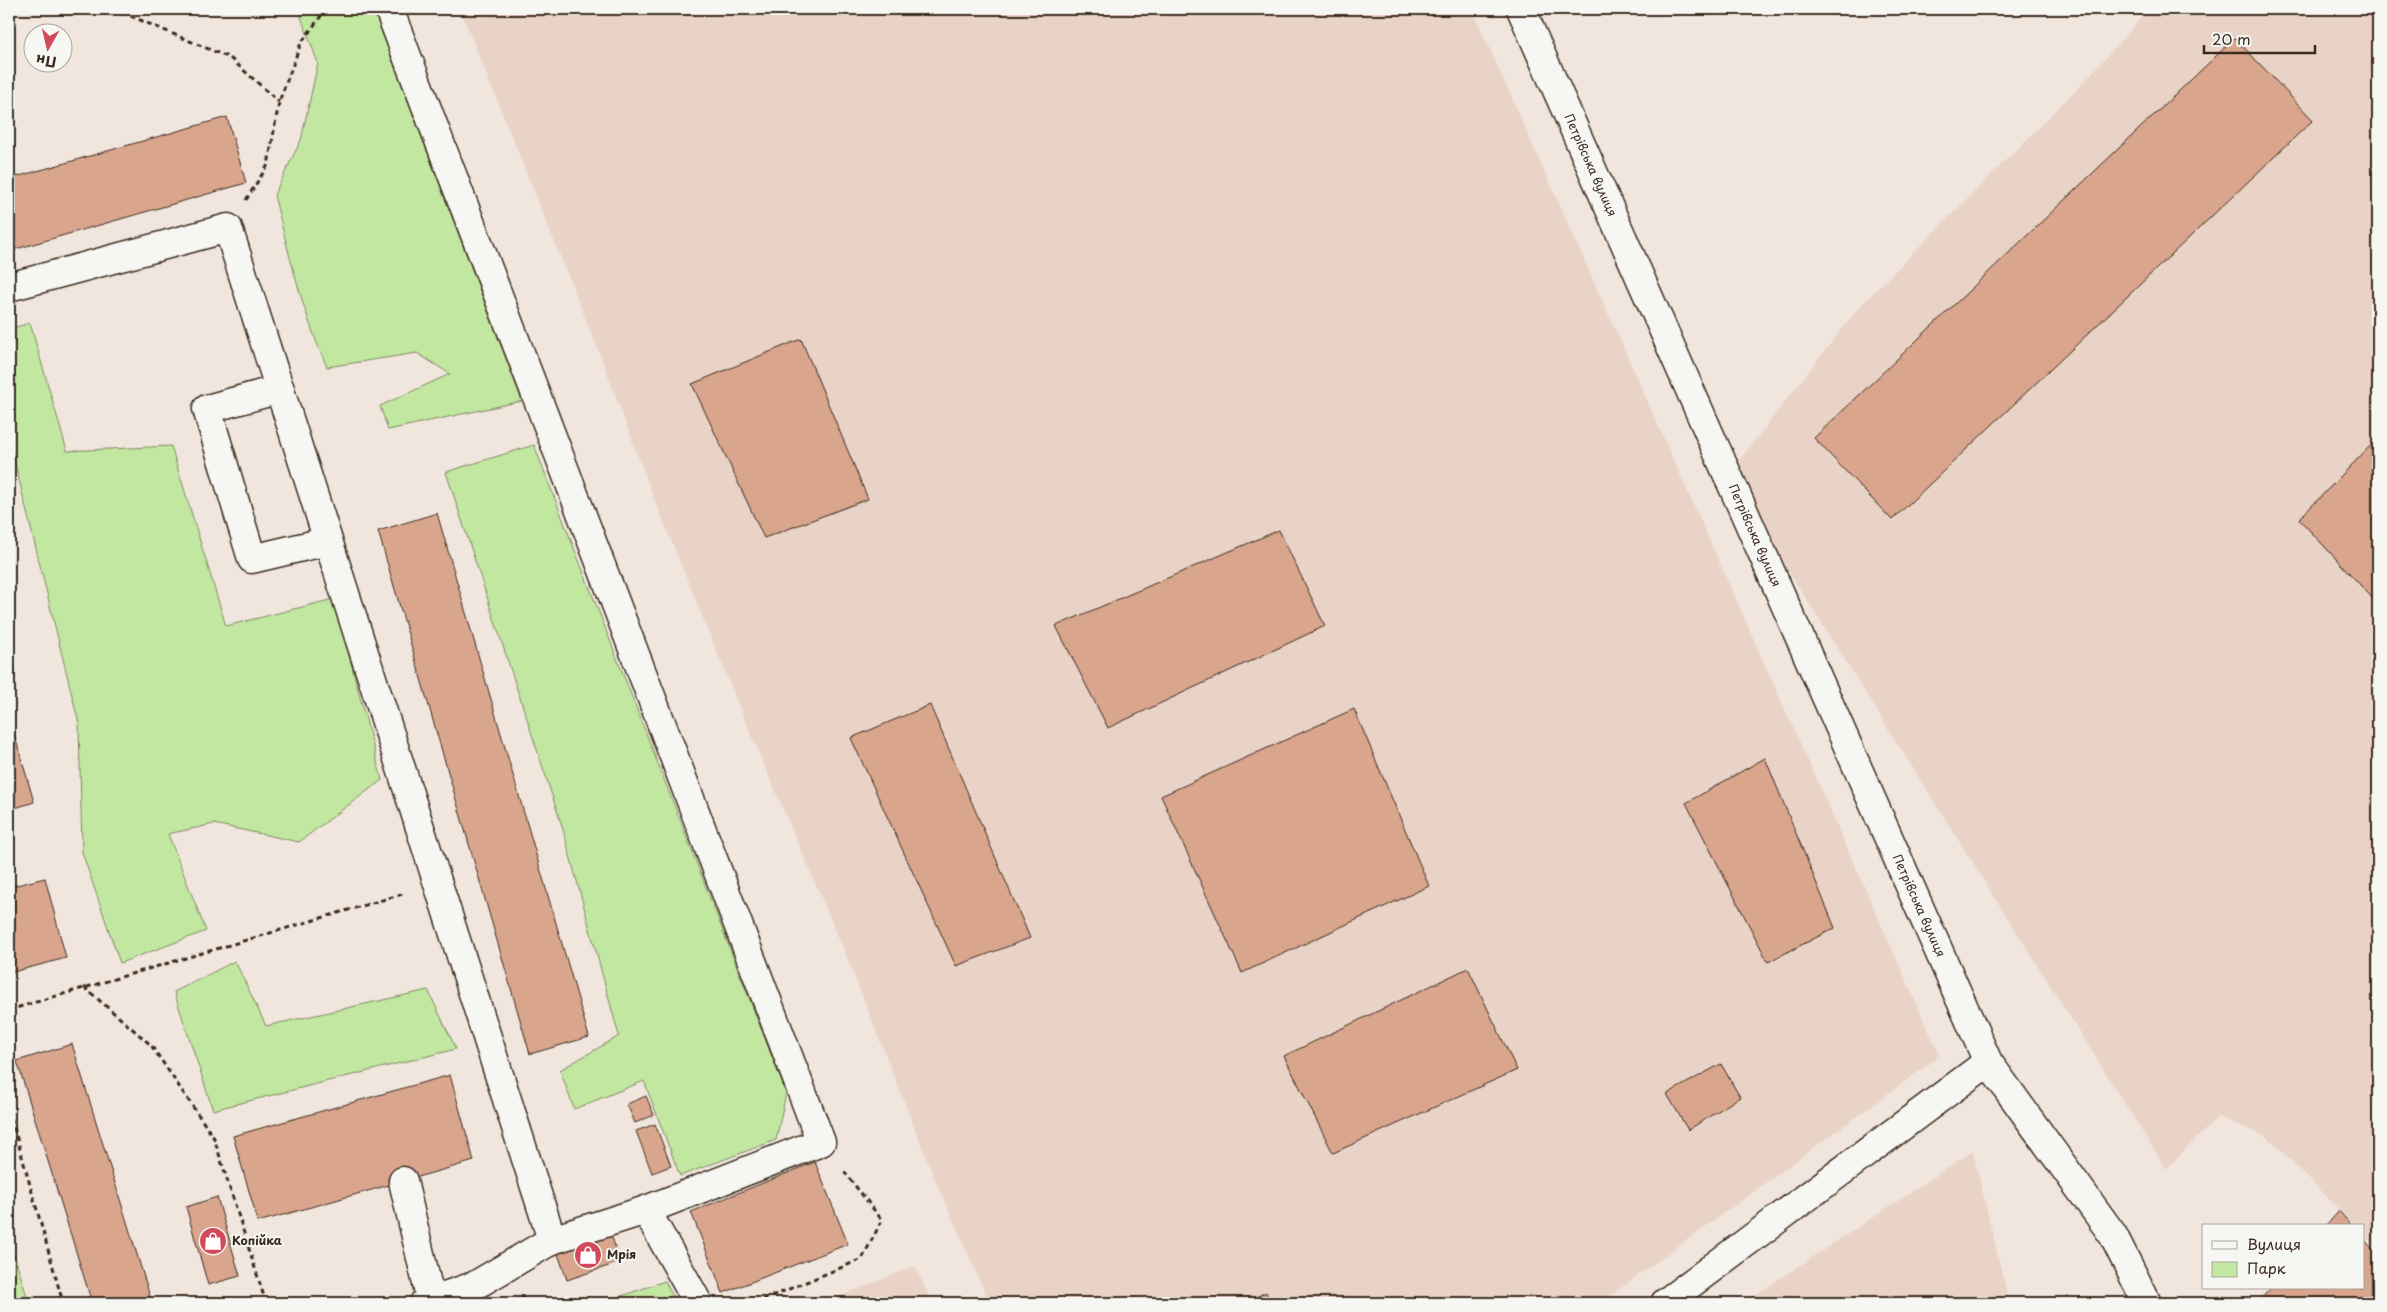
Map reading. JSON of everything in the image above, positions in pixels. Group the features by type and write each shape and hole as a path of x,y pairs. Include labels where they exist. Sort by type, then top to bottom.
{"street":[{"path":"389,9 821,1142 646,1210 552,1240 476,1295 428,1302 403,1181"},
{"name":"Петрівська вулиця","path":"1520,9 1988,1062 2113,1235 2147,1303"},
{"path":"9,287 228,228 552,1240"},
{"path":"280,389 207,409 252,559 328,541"},
{"path":"1665,1303 1988,1062"},
{"path":"646,1210 698,1303"}],"path":[{"path":"114,9 230,58 279,102"},
{"path":"228,228 268,165 279,102 300,44 326,9"},
{"path":"9,1010 438,883"},
{"path":"84,987 151,1044 214,1138 266,1303"},
{"path":"9,1110 63,1303"},
{"path":"755,1303 862,1259 882,1220 821,1142"}],"shaded area":[{"path":"460,9 1472,9 1940,1056 1600,1303 976,1303 987,1297 932,1172 844,950 746,723 653,496 601,357"},
{"path":"2149,9 2378,9 2378,1250 2364,1235 2364,1224 2353,1224 2268,1137 2218,1117 2166,1169 1728,475 1859,307 2083,83"},
{"path":"1973,1151 2009,1303 1743,1303"},
{"path":"915,1266 932,1303 823,1303"}],"green space":[{"path":"298,9 373,9 522,401 388,430 380,406 450,374 417,353 327,367 303,304 274,195 301,140 318,63"},
{"path":"30,323 67,451 171,446 226,626 334,599 382,780 299,842 214,824 168,834 206,931 120,963 82,852 79,724 9,439 9,329"},
{"path":"534,445 786,1093 776,1140 680,1176 644,1081 574,1109 560,1070 619,1036 562,826 446,472"},
{"path":"235,961 266,1026 428,990 456,1049 213,1110 174,992"},
{"path":"9,1238 29,1303 9,1303"},
{"path":"665,1281 676,1303 601,1303"}],"building":[{"path":"2235,38 2313,120 1892,520 1814,438"},
{"path":"227,117 246,183 9,251 9,179"},
{"path":"801,339 868,499 764,538 692,384"},
{"path":"2378,438 2378,601 2377,603 2299,519"},
{"path":"437,513 589,1037 530,1054 378,531"},
{"path":"1279,530 1325,626 1108,728 1056,626"},
{"path":"930,705 1030,938 956,966 851,738"},
{"path":"1354,709 1429,886 1242,973 1161,796"},
{"path":"9,716 34,802 9,810"},
{"path":"1765,758 1835,928 1768,962 1686,803"},
{"path":"45,878 66,958 9,973 9,887"},
{"path":"1468,968 1517,1070 1333,1153 1284,1056"},
{"path":"72,1044 152,1303 92,1303 17,1061"},
{"path":"1721,1064 1740,1097 1688,1130 1667,1094"},
{"path":"450,1075 474,1161 258,1222 233,1136"},
{"path":"646,1096 654,1115 635,1123 627,1104"},
{"path":"655,1124 671,1166 652,1173 636,1131"},
{"path":"815,1162 848,1244 723,1293 691,1212"},
{"name":"Копійка","path":"217,1197 240,1276 208,1285 186,1207"},
{"path":"2339,1211 2350,1224 2328,1224"},
{"name":"Мрія","path":"610,1231 620,1262 567,1280 556,1248"},
{"path":"2364,1239 2378,1255 2378,1303 2257,1303 2269,1290 2364,1290"},
{"path":"1266,1292 1271,1303 1244,1303"}],"place":[{"name":"Копійка","path":"213,1241"},
{"name":"Мрія","path":"588,1255"}]}
